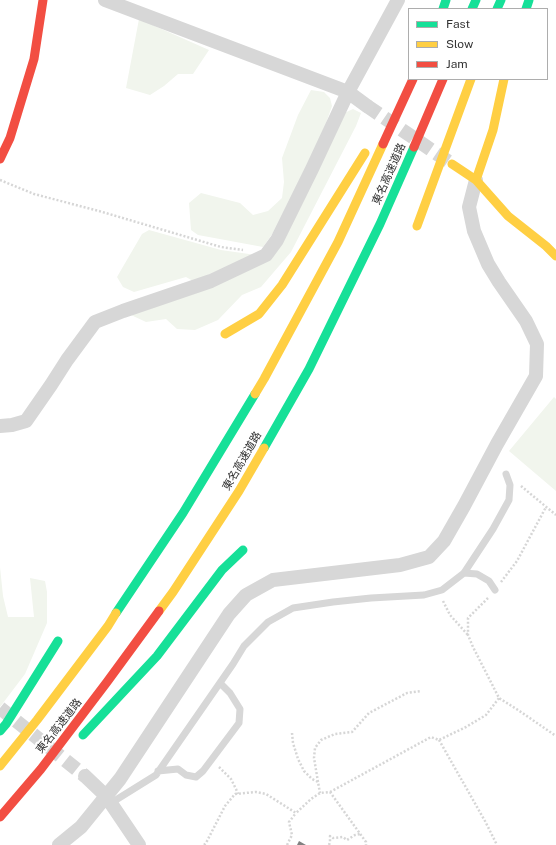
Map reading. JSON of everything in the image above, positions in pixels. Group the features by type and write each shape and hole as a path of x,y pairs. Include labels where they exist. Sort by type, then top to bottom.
{"main road":[{"path":"0,159 10,138 34,59 43,0"},
{"path":"378,132 411,80"},
{"name":"東名高速道路","path":"0,766 108,626 183,513 264,379 338,242 412,80"},
{"name":"東名高速道路","path":"0,818 41,769 112,676 173,592 239,492 309,368 380,224 443,80"},
{"path":"418,226 471,80"},
{"path":"476,180 493,130 504,80"},
{"path":"224,334 259,314 282,285 370,145"},
{"path":"452,164 476,180 508,216 546,246 556,256"},
{"path":"76,742 157,656 222,570 243,550"},
{"path":"0,731 6,724 58,641"},
{"path":"0,823 59,760"}],"street":[{"path":"105,0 348,92 367,106"},
{"path":"0,426 12,426 26,421 67,360 95,322 123,311 211,282 266,255 277,240 348,92 398,0"},
{"path":"58,845 109,800 120,779 229,614 246,595 273,580 400,565 429,557 444,541 536,376 537,344 526,321 498,282 488,264 474,231 469,207 476,180"},
{"path":"85,776 109,800 139,845"}],"lane":[{"path":"109,800 156,775 234,664 244,646 268,622 293,608 371,598 424,595 442,590 464,573 510,500 510,485 506,474"},
{"path":"464,573 477,574 489,581 495,590"},
{"path":"158,771 178,770 186,775 196,777 211,761 239,723 240,710 230,693 220,683"}],"path":[{"path":"0,180 34,194 244,251"},
{"path":"546,507 517,561 495,590 468,618 468,634 473,647 500,698 556,736"},
{"path":"438,591 450,615 468,634"},
{"path":"320,793 314,758 315,748 321,740 335,734 352,732 369,713 407,693 421,691"},
{"path":"439,740 466,727 486,715 500,698"},
{"path":"292,733 298,759 304,771 312,779 318,782"},
{"path":"287,845 292,835 289,822 311,799 320,793 330,792 431,737 439,740 497,845"},
{"path":"211,761 231,779 238,794"},
{"path":"204,845 225,806 235,794 256,792 266,794 296,813"},
{"path":"330,792 361,834 366,842 366,845"},
{"path":"329,845 330,836 333,838 343,837 347,840 355,835 361,834"}],"shaded area":[{"path":"139,19 209,50 193,74 178,74 150,95 126,88"},
{"path":"311,90 324,92 330,98 332,106 325,126 285,216 263,247 198,235 191,230 189,203 201,193 240,203 253,215 268,211 282,198 284,182 282,158 298,115"},
{"path":"353,109 361,113 356,126 291,252 261,287 242,295 218,320 195,330 177,329 166,319 146,322 131,315 266,262 340,115"},
{"path":"149,230 221,250 256,255 193,281 186,277 134,292 123,287 117,277 142,234"},
{"path":"554,397 556,399 556,491 509,451"},
{"path":"0,567 3,596 8,617 34,617 30,578 45,581 47,592 47,623 25,674 0,707"}],"building":[{"path":"299,841 306,845 297,845"}],"tunnel":[{"path":"367,106 449,162"},
{"path":"0,708 85,776"}],"traffic: fast":[{"path":"443,8 446,0"},
{"path":"472,8 476,0"},
{"path":"497,8 501,0"},
{"path":"526,8 529,0"},
{"path":"264,448 309,369 380,224 414,147"},
{"path":"116,613 183,513 255,394"},
{"path":"83,735 157,656 222,570 243,550"},
{"path":"0,731 6,724 58,641"}],"traffic: slow":[{"path":"417,226 471,80"},
{"path":"476,180 493,130 504,80"},
{"path":"255,394 338,242 383,144"},
{"path":"225,334 259,314 282,285 365,153"},
{"path":"452,164 476,180 508,216 546,246 556,256"},
{"path":"159,611 239,491 264,448"},
{"path":"0,766 37,720 108,626 116,613"}],"traffic: jam":[{"path":"0,159 10,138 34,59 43,0"},
{"path":"383,144 413,80"},
{"path":"414,147 443,80"},
{"path":"0,817 41,769 159,611"}]}
